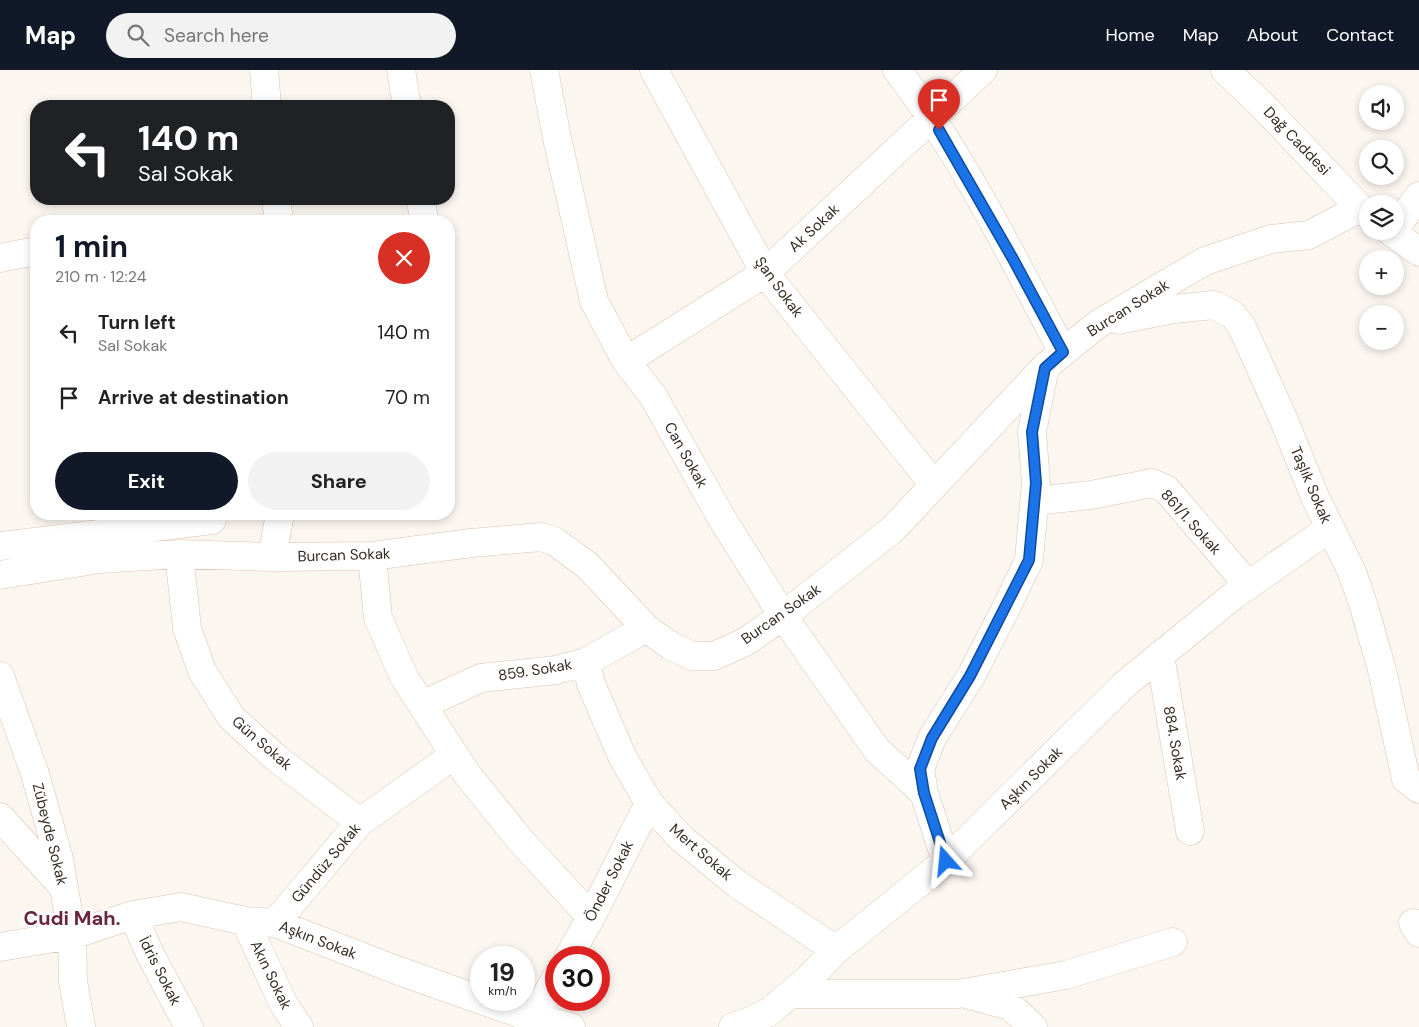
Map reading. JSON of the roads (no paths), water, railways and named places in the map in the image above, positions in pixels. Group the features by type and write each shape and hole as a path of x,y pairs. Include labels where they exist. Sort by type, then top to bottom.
{"street":[{"path":"264,70 266,100"},
{"path":"401,70 407,100"},
{"name":"Can Sokak","path":"544,70 557,138 594,301 626,361 653,396 721,517 782,616 877,750 924,793"},
{"name":"Şan Sokak","path":"654,70 765,273 934,485"},
{"path":"897,70 946,140 999,234 1054,360 1032,432 1036,483 1029,560 970,676 932,738 920,769 924,793 946,861"},
{"name":"Ak Sokak","path":"626,361 765,273 983,70"},
{"name":"Dağ Caddesi","path":"1225,70 1262,105 1359,206"},
{"path":"1404,215 1419,196"},
{"name":"Burcan Sokak","path":"0,575 100,559 179,554 272,557 372,556 471,543 542,537 554,541 587,566 646,628 671,646 692,656 714,656 745,642 782,616 894,529 1054,360 1098,324 1205,261 1271,239 1309,235 1359,213"},
{"path":"1404,240 1419,252"},
{"path":"0,258 30,252"},
{"name":"Taşlık Sokak","path":"1098,324 1174,308 1214,305 1233,315 1242,327 1330,528 1352,572 1382,670 1406,779 1419,789"},
{"name":"861/1. Sokak","path":"1034,501 1091,494 1152,483 1166,490 1248,585"},
{"path":"0,546 212,520"},
{"path":"272,557 279,520"},
{"name":"Aşkın Sokak","path":"733,1027 770,1012 806,981 836,950 946,861 1124,685 1248,585 1330,528"},
{"name":"Gün Sokak","path":"179,554 186,628 202,671 231,718 276,758 360,822"},
{"path":"372,556 378,618 404,677 466,773 521,841 591,917"},
{"name":"859. Sokak","path":"422,705 481,678 556,670 586,662 646,628"},
{"name":"884. Sokak","path":"1160,655 1190,831"},
{"name":"Mert Sokak","path":"586,662 591,684 623,758 649,803 681,838 737,884 836,950"},
{"name":"Zübeyde Sokak","path":"0,676 35,774 59,859 72,935 73,981 82,1027"},
{"name":"Gündüz Sokak","path":"275,923 360,822 454,755"},
{"name":"Önder Sokak","path":"575,946 649,803"},
{"path":"0,817 64,888"},
{"name":"Aşkın Sokak","path":"0,947 72,935 133,914 180,907 245,921 275,923 531,1022 571,1027"},
{"name":"İdris Sokak","path":"133,914 150,954 189,1027"},
{"name":"Akın Sokak","path":"245,921 283,1003 299,1027"},
{"path":"791,994 891,995 963,993 1066,975 1173,942"},
{"path":"963,993 1010,1006 1033,1027"},
{"path":"531,1022 545,997"}],"district":[{"name":"Cudi Mah.","path":"72,918"}]}
